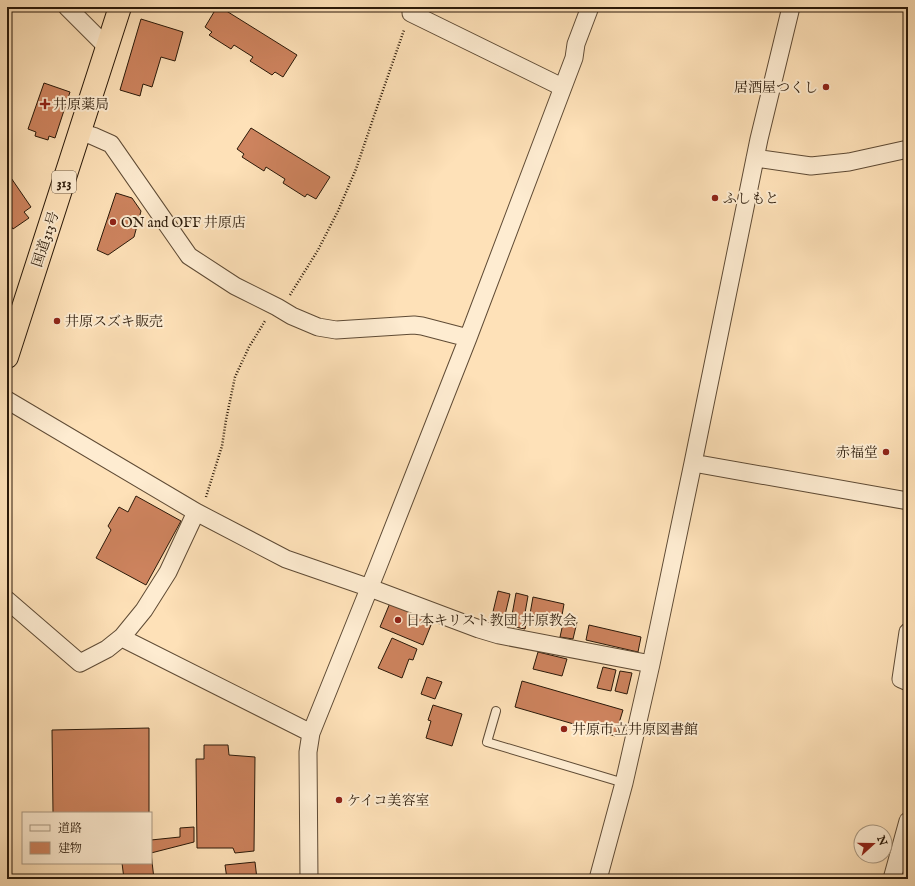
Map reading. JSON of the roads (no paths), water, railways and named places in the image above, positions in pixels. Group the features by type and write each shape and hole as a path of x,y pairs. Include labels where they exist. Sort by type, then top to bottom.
{"highway":[{"name":"国道313号","path":"7,357 120,7"}],"street":[{"path":"67,7 107,47"},
{"path":"309,879 308,752 311,733 370,588 468,338 574,58 576,44 590,7"},
{"path":"598,879 624,783 651,664 755,158 791,7"},
{"path":"411,10 562,87"},
{"path":"80,132 111,144 189,256 235,286 292,316 318,327 336,330 414,325 468,338"},
{"path":"755,158 811,166 849,162 908,149"},
{"path":"7,400 198,514 286,559 499,635 651,664"},
{"path":"693,463 908,501"},
{"path":"7,600 80,663 106,649 122,637 144,610 168,572 198,514"},
{"path":"908,632 901,679 908,682"},
{"path":"122,637 135,645 311,733"},
{"path":"892,879 908,821"}],"lane":[{"path":"496,711 487,742 624,783"}],"place":[{"name":"居酒屋つくし","path":"826,87"},
{"name":"井原薬局","path":"45,104"},
{"name":"ふしもと","path":"715,198"},
{"name":"ON and OFF 井原店","path":"113,222"},
{"name":"井原スズキ販売","path":"57,321"},
{"name":"赤福堂","path":"886,452"},
{"name":"日本キリスト教団 井原教会","path":"398,620"},
{"name":"井原市立井原図書館","path":"564,729"},
{"name":"ケイコ美容室","path":"339,800"}]}
